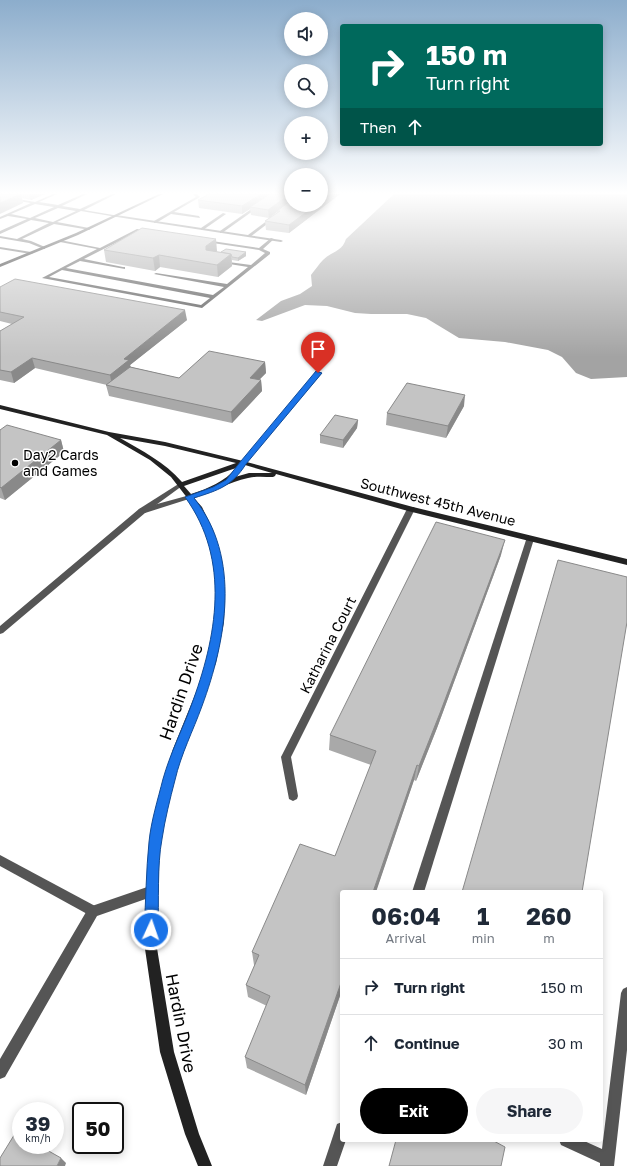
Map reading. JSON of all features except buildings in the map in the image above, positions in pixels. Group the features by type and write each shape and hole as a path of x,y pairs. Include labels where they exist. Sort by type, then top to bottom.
{"main road":[{"path":"0,266 43,248"},
{"path":"0,407 109,434"},
{"name":"Southwest 45th Avenue","path":"109,434 165,444 243,463 411,509 627,562"},
{"name":"Hardin Drive","path":"109,434 152,459 173,476 198,508 209,530 218,561 221,592 220,622 212,663 178,749 169,778 155,840 150,942 167,1052 192,1134 205,1166"},
{"path":"228,481 243,463"},
{"path":"180,485 243,463"},
{"path":"190,497 216,488 228,481 249,475 264,474 297,478"}],"street":[{"path":"3,248 31,253"},
{"path":"101,249 44,278 202,307 268,253 251,248"},
{"path":"81,260 124,268"},
{"path":"217,261 251,266"},
{"path":"62,269 214,297"},
{"path":"156,274 228,286"},
{"path":"243,463 318,373"},
{"path":"0,630 142,511 180,485"},
{"path":"142,511 190,497"},
{"name":"Katharina Court","path":"293,796 286,757 411,509"},
{"path":"419,890 530,539"},
{"path":"0,860 93,911"},
{"path":"0,1072 93,911 153,891"},
{"path":"570,1142 608,1163 627,993"},
{"path":"330,1166 340,1135"}],"shaded area":[{"path":"627,248 627,377 591,379 576,373 562,357 548,350 505,342 459,338 426,318 407,314 355,313 327,306 305,305 262,321 256,320 281,301 300,294 312,286 311,275 326,257 339,249"}],"place":[{"name":"Day2 Cards and Games","path":"15,463"}],"route":[{"path":"151,930 155,840 169,778 178,749 212,663 220,622 221,592 218,561 209,530 198,508 190,497 216,488 235,475 243,463 318,373"}]}
